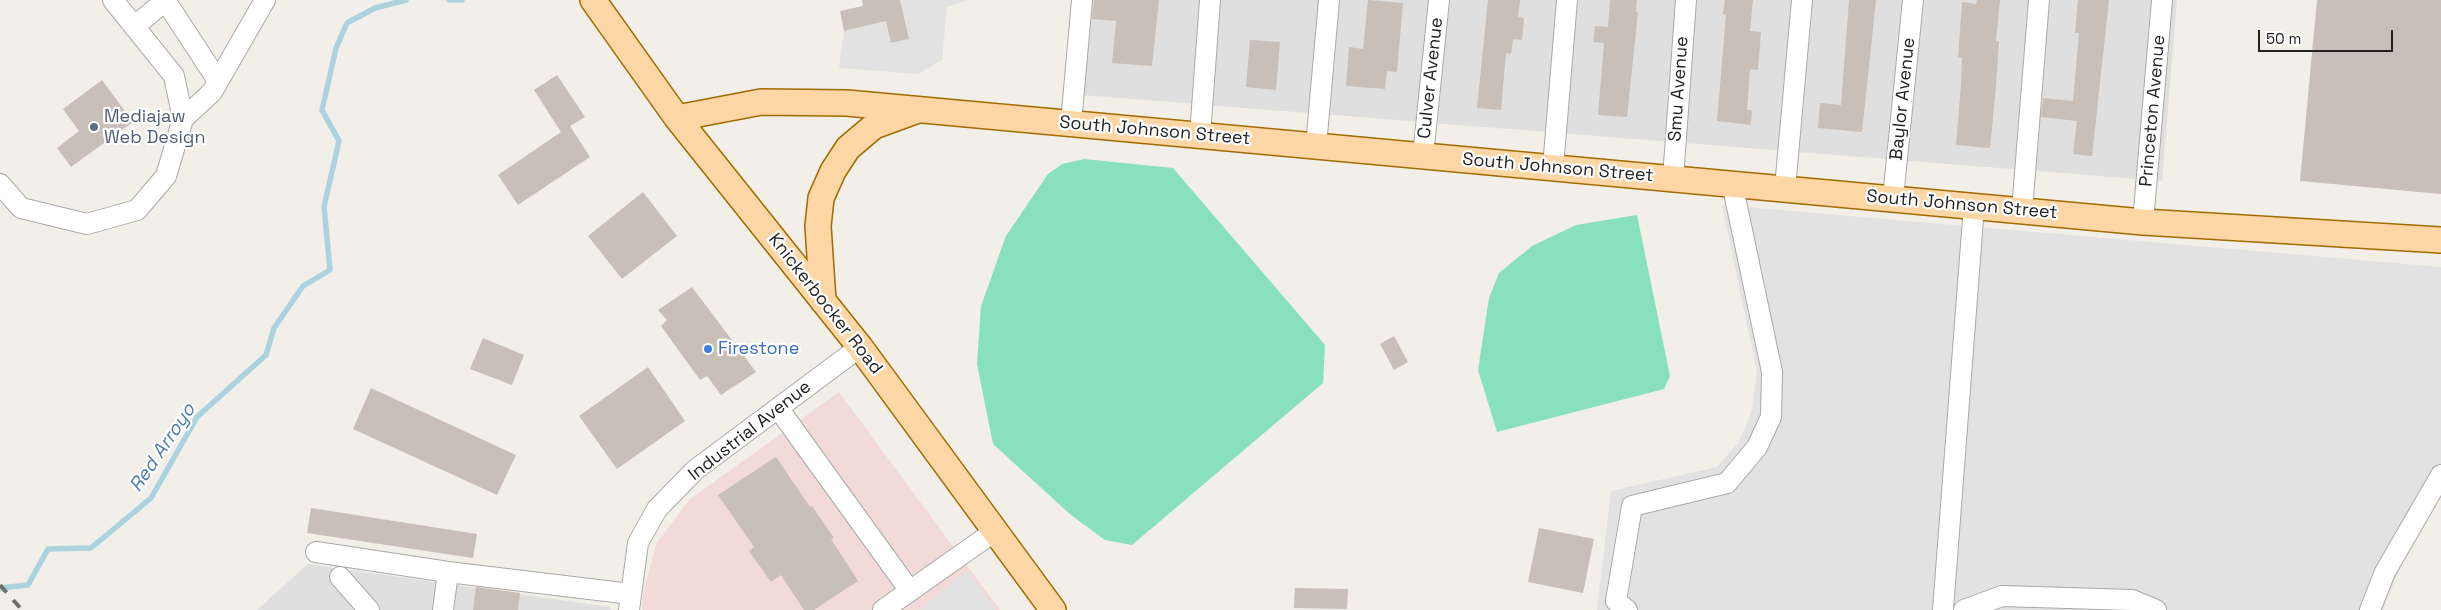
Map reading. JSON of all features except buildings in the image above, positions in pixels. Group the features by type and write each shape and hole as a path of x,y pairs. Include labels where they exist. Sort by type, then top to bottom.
{"main road":[{"name":"Knickerbocker Road","path":"599,8 677,118 860,347 1053,610"},
{"name":"South Johnson Street","path":"677,118 761,102 847,103 2143,222 2441,240"},
{"path":"823,301 818,226 821,198 833,171 848,148 874,126 919,109"}],"street":[{"path":"0,184 21,208 87,224 137,210 166,176 183,119 174,76 113,0"},
{"path":"134,27 166,0 218,81"},
{"path":"183,119 212,92 265,0"},
{"path":"1071,123 1082,0"},
{"path":"1200,135 1210,0"},
{"path":"1316,146 1329,0"},
{"name":"Culver Avenue","path":"1424,156 1440,0"},
{"path":"1553,168 1567,0"},
{"name":"Smu Avenue","path":"1673,178 1686,0"},
{"path":"1785,188 1802,0"},
{"name":"Baylor Avenue","path":"1893,198 1913,0"},
{"path":"2022,210 2039,0"},
{"name":"Princeton Avenue","path":"2143,222 2162,0"},
{"path":"1627,610 1616,601 1632,506 1727,483 1757,447 1771,417 1772,372 1732,183"},
{"path":"1943,610 1974,206"},
{"name":"Industrial Avenue","path":"630,602 638,543 657,509 695,470 860,347"},
{"path":"778,408 910,591"},
{"path":"2370,610 2385,572 2441,475"},
{"path":"883,610 995,531"},
{"path":"316,552 630,602"},
{"path":"443,610 448,572"},
{"path":"340,577 369,610"},
{"path":"1964,610 2002,596 2132,600 2156,610"}],"shaded area":[{"path":"900,0 967,0 947,7 942,60 918,74 839,68 844,31 886,21 891,43 909,39"},
{"path":"1089,0 2177,0 2162,181 1082,95"},
{"path":"1722,205 2441,267 2441,491 2412,538 2383,610 1597,610 1611,491 1717,467 1738,443 1751,414 1757,372"},
{"path":"839,392 1000,610 642,610 643,595 656,544 690,499"},
{"path":"308,564 610,607 611,610 257,610"},
{"path":"967,570 996,610 920,610"}],"green space":[{"path":"1084,159 1173,168 1325,345 1323,383 1132,545 1105,540 1071,515 993,444 977,364 981,306 1006,236 1048,174 1062,164"},
{"path":"1637,215 1670,376 1664,389 1497,432 1478,370 1489,298 1499,273 1532,246 1576,225"}],"waterway":[{"name":"Red Arroyo","path":"0,588 28,585 48,549 91,548 151,498 197,417 266,355 274,328 303,286 330,270 324,207 339,141 322,110 336,48 347,23 375,8 406,0"},
{"name":"Red Arroyo","path":"449,0 462,0"}],"railway":[{"path":"0,585 22,610"}],"place":[{"name":"Mediajaw Web Design","path":"94,127"},
{"name":"Firestone","path":"708,349"}]}
